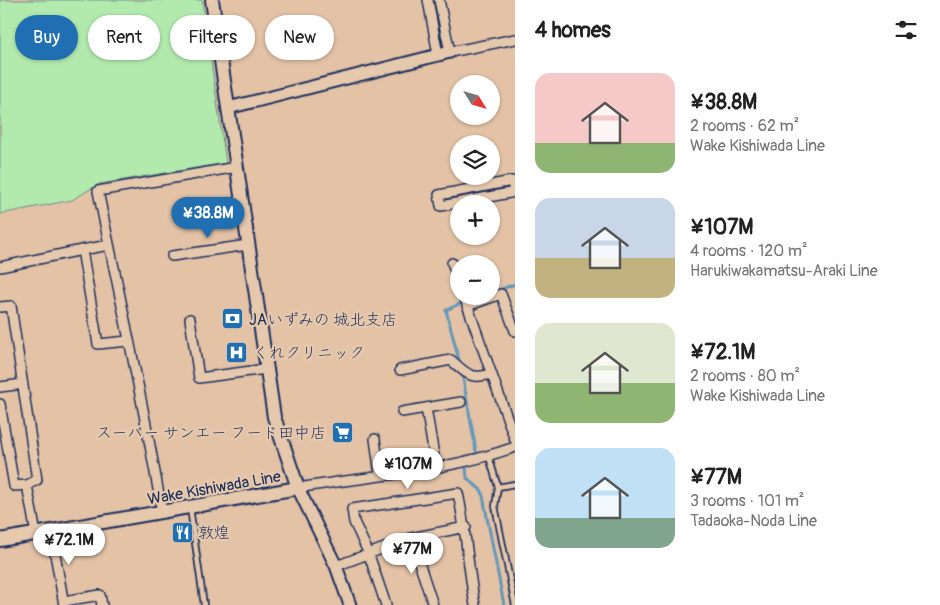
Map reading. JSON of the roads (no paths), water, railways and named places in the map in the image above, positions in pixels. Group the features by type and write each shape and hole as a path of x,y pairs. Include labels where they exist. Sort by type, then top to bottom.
{"main road":[{"name":"Wake Kishiwada Line","path":"0,540 298,488 274,418 212,0"}],"street":[{"path":"428,0 438,55"},
{"path":"439,0 450,52"},
{"path":"228,108 450,52 515,39"},
{"path":"162,512 148,428 128,341 98,191 237,167"},
{"path":"512,181 514,192 441,206 439,195 512,181"},
{"path":"0,268 109,245"},
{"path":"172,256 248,245"},
{"path":"82,250 98,344 128,341"},
{"path":"515,331 501,294 467,306 515,440"},
{"path":"0,308 11,306 38,480 14,486 0,404"},
{"path":"190,319 199,378 266,369"},
{"path":"400,370 451,360 477,378 492,374"},
{"path":"0,388 23,384"},
{"path":"402,412 461,402"},
{"path":"426,408 436,467"},
{"path":"374,440 380,475"},
{"path":"350,605 336,566 298,488 436,467 489,457 515,448"},
{"path":"27,484 36,534"},
{"path":"386,605 368,552 354,522 352,509 458,493 466,527 467,563 475,605"},
{"path":"336,566 368,552 411,538 466,527"},
{"path":"51,531 64,603 100,595 102,605"},
{"path":"411,538 433,605"}],"lane":[{"path":"489,457 498,487 495,506 515,605"},
{"path":"498,487 515,484"},
{"path":"190,508 204,605"}],"waterway":[{"path":"500,290 515,284"},
{"path":"457,305 446,310 460,364"},
{"path":"462,373 476,451"},
{"path":"466,467 467,478 482,491 504,605"}],"place":[{"name":"JAいずみの 城北支店","path":"233,319"},
{"name":"くれクリニック","path":"237,352"},
{"name":"スーパー サンエー フード田中店","path":"342,432"},
{"name":"敦煌","path":"182,532"}]}
